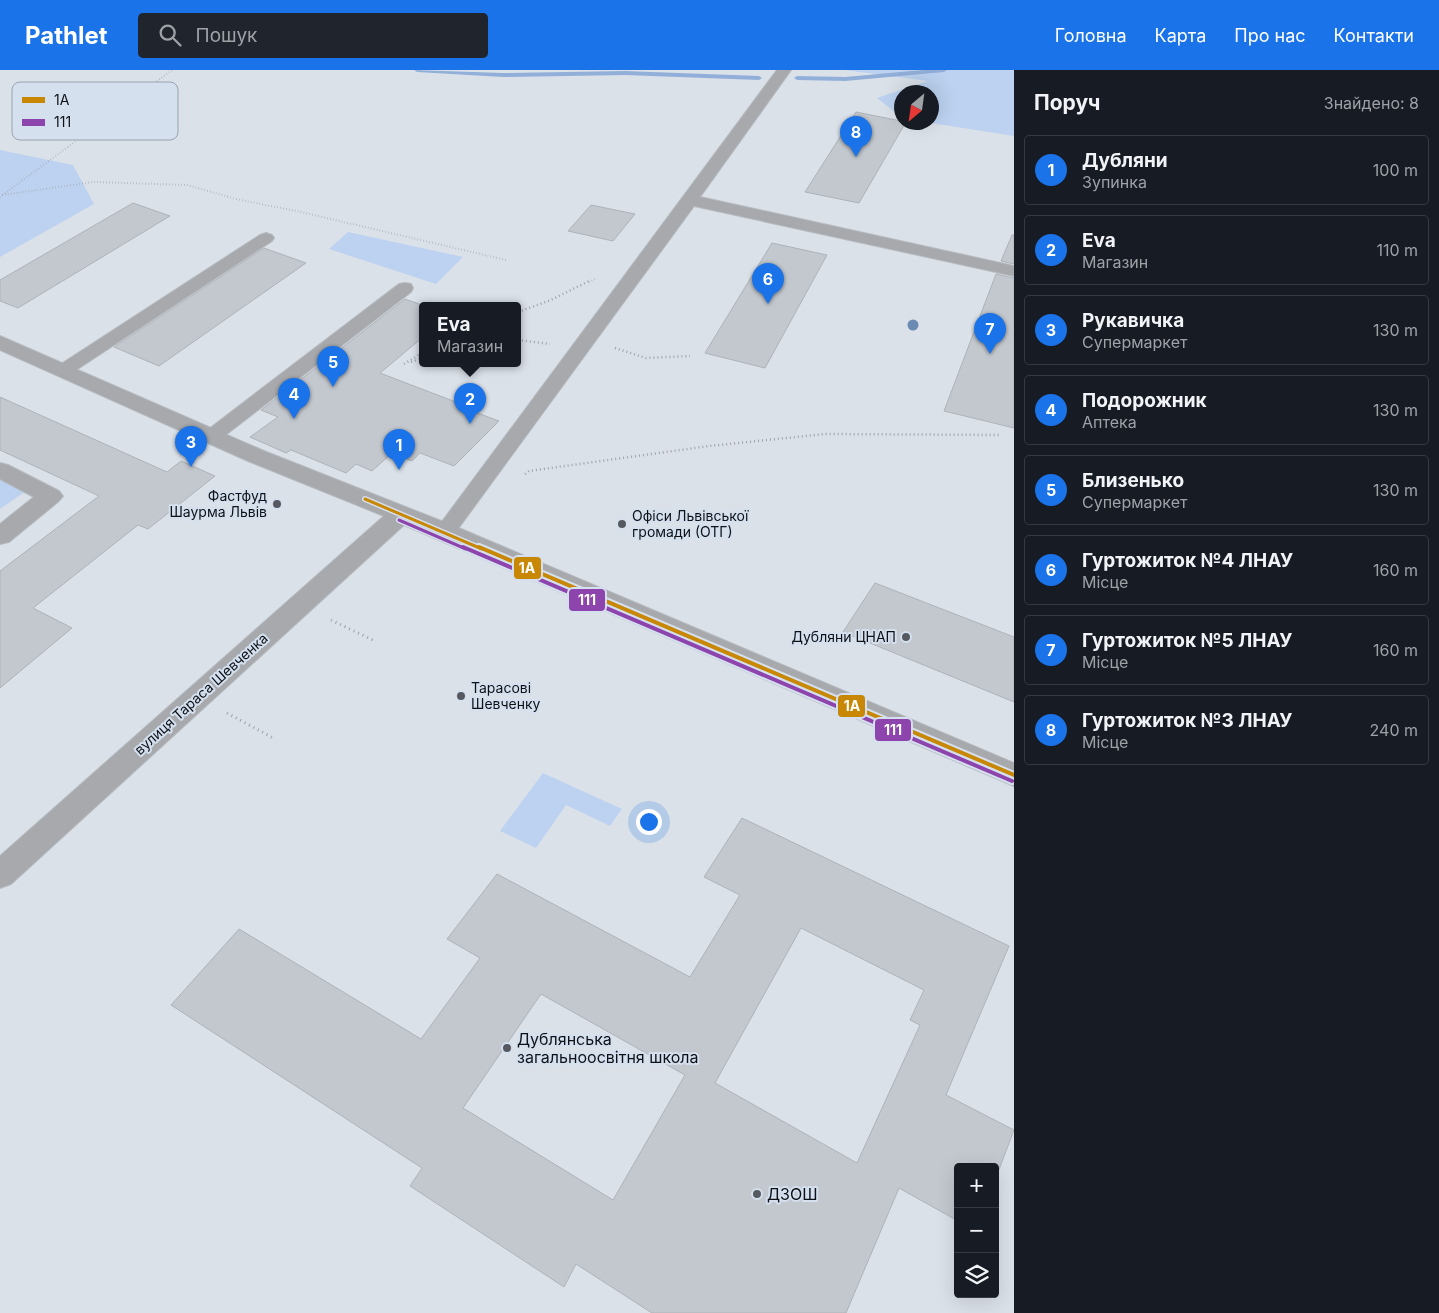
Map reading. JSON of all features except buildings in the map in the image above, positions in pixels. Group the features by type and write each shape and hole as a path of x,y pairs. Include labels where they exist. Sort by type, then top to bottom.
{"street":[{"path":"0,342 212,436 445,532 1014,775"},
{"path":"0,470 51,496 0,536"},
{"name":"вулиця Тараса Шевченка","path":"0,875 401,514"}],"lane":[{"path":"445,532 784,70"},
{"path":"690,200 1014,270"},
{"path":"64,370 266,238"},
{"path":"212,436 405,288"}],"path":[{"path":"156,82 172,70"},
{"path":"1,196 77,140"},
{"path":"1,196 94,182 187,185 236,199 301,212 506,260"},
{"path":"521,311 551,300 595,278 644,262"},
{"path":"419,355 404,364 419,359"},
{"path":"522,475 529,471 699,447 825,434 999,435"},
{"path":"300,605 375,642"},
{"path":"222,710 275,739"}],"shaded area":[{"path":"844,70 1014,70 1014,136 939,124 939,85 916,85 928,81"},
{"path":"894,92 894,111 877,98"},
{"path":"0,150 73,165 94,204 0,257"},
{"path":"348,232 463,257 436,284 329,249"},
{"path":"0,474 29,489 0,509"},
{"path":"543,773 622,809 610,826 566,805 536,848 500,831"}],"waterway":[{"path":"417,70 503,75 625,73 759,78"},
{"path":"797,78 845,79 944,70"}],"transit line":[{"name":"1А","path":"365,499 1014,775"},
{"name":"111","path":"399,520 1012,781"}],"place":[{"name":"Гуртожиток №3 ЛНАУ","path":"856,157"},
{"name":"Гуртожиток №4 ЛНАУ","path":"768,304"},
{"name":"Гуртожиток №5 ЛНАУ","path":"990,354"},
{"name":"Близенько","path":"333,387"},
{"name":"Подорожник","path":"294,419"},
{"name":"Eva","path":"470,424"},
{"name":"Рукавичка","path":"191,467"},
{"name":"Дубляни","path":"399,470"},
{"name":"Фастфуд Шаурма Львів","path":"277,504"},
{"name":"Офіси Львівської громади (ОТГ)","path":"622,524"},
{"name":"Дубляни ЦНАП","path":"906,637"},
{"name":"Тарасові Шевченку","path":"461,696"},
{"name":"Дублянська загальноосвітня школа","path":"507,1048"},
{"name":"ДЗОШ","path":"757,1194"}]}
